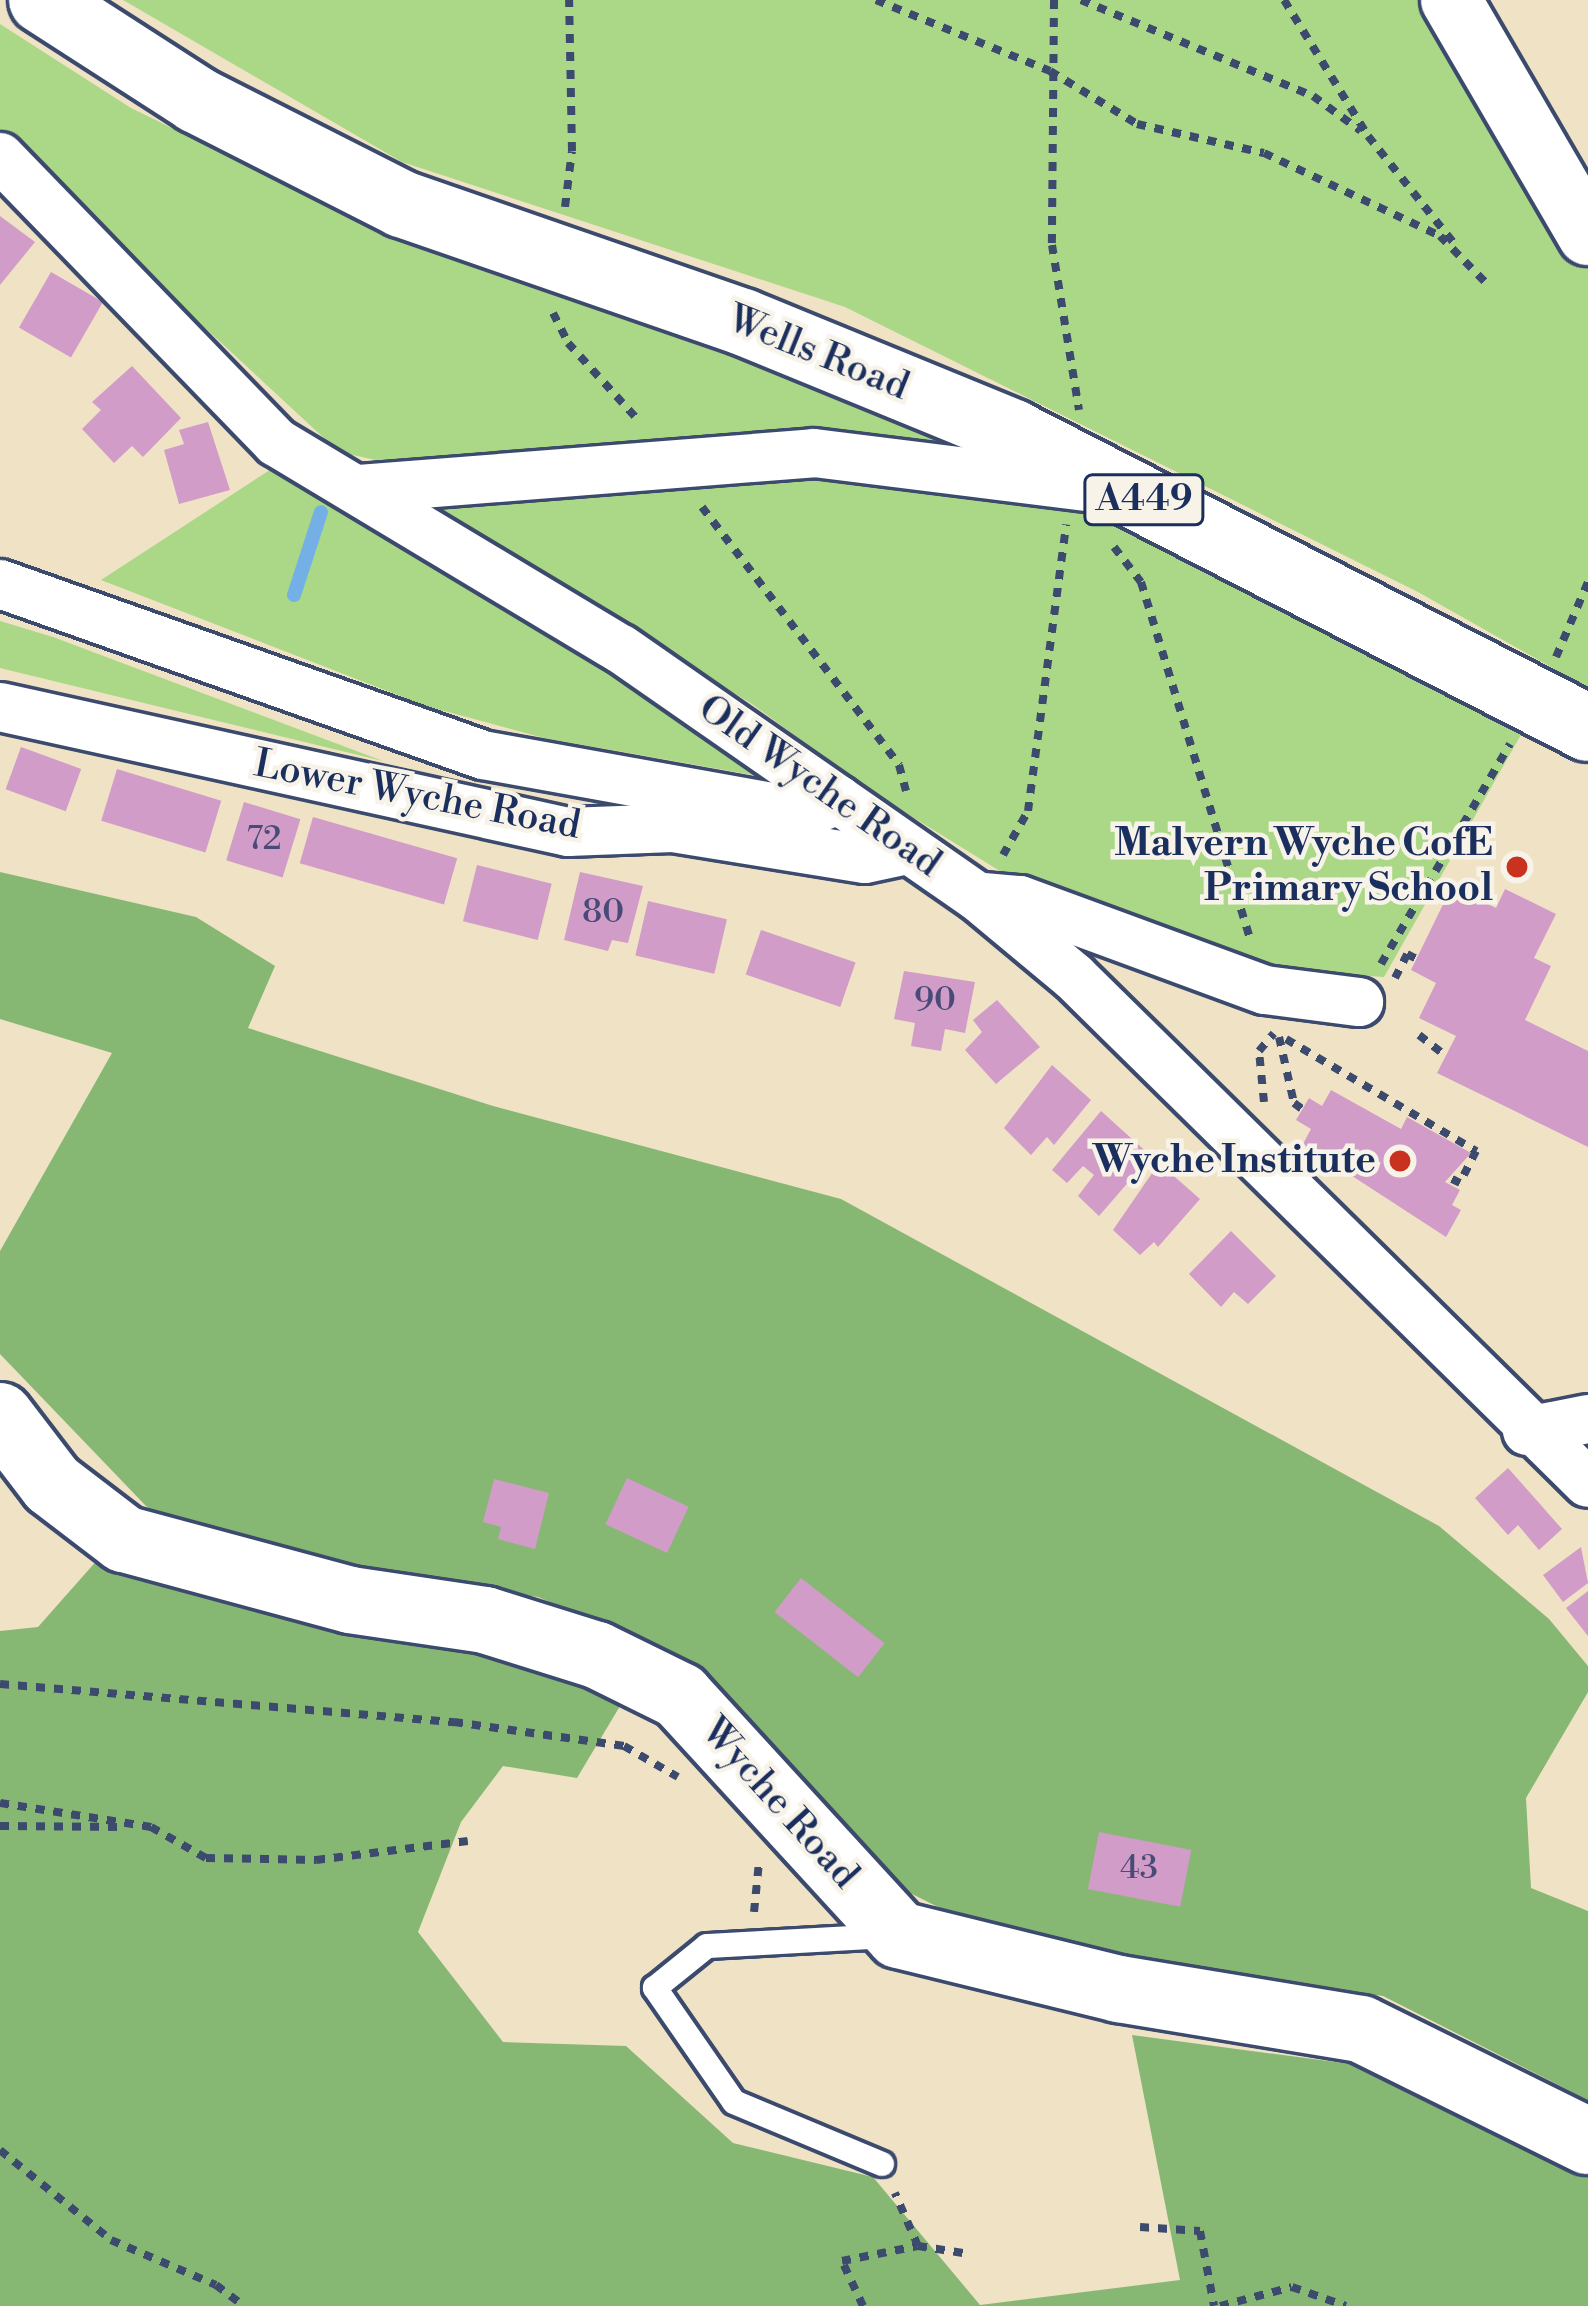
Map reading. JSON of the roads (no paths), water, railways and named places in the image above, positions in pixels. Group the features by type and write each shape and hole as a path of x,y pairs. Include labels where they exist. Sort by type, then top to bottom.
{"main road":[{"name":"Wells Road","path":"42,0 197,100 402,204 743,322 1070,473 1134,495 1562,713"},
{"name":"Wyche Road","path":"0,1416 52,1484 124,1539 350,1600 485,1620 597,1655 680,1696 899,1935"},
{"path":"899,1935 1099,1985 1361,2029 1588,2141"}],"street":[{"path":"1462,4 1588,235"},
{"name":"Old Wyche Road","path":"0,157 276,442 621,649 979,897 1074,977 1527,1431 1588,1484"},
{"path":"359,489 814,453 1070,473"},
{"name":"Lower Wyche Road","path":"0,584 483,755 806,814 838,800"},
{"name":"Lower Wyche Road","path":"0,707 568,832 673,828 865,859 907,850"},
{"path":"979,897 1020,900 1265,990 1359,1002"},
{"path":"1527,1431 1588,1419"}],"lane":[{"path":"882,2164 734,2102 655,1988 707,1946 899,1935"}],"waterway":[{"path":"294,595 321,512"}],"place":[{"name":"Malvern Wyche CofE Primary School","path":"1517,867"},
{"name":"Wyche Institute","path":"1400,1161"}]}
